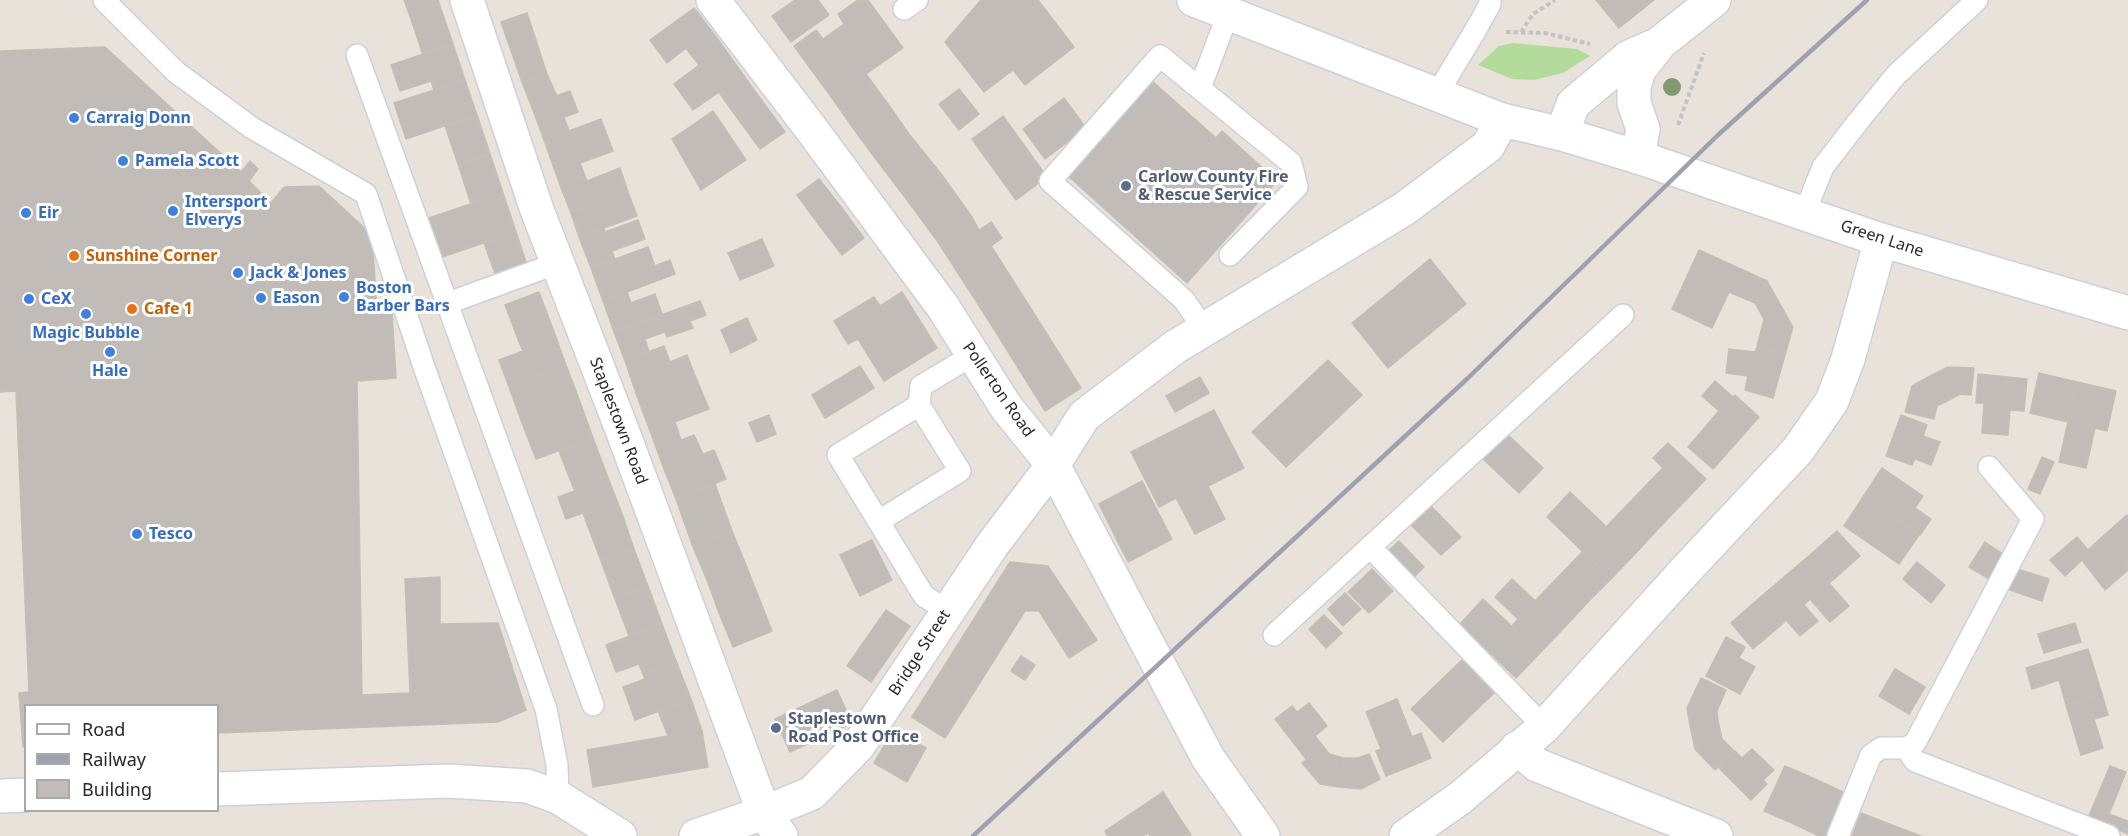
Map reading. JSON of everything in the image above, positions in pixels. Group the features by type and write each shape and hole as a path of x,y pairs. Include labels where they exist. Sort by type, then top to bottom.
{"street":[{"name":"Staplestown Road","path":"467,0 537,210 773,825"},
{"name":"Pollerton Road","path":"713,0 929,289 1006,407 1053,465 1208,758 1263,836"},
{"name":"Green Lane","path":"1194,0 1502,120 1562,134 1638,157 1881,240 2128,313"},
{"path":"1638,157 1643,129 1634,103 1634,87 1639,70 1660,43 1712,2"},
{"path":"1562,134 1573,104 1629,57 1660,43"},
{"name":"Bridge Street","path":"696,836 773,825 812,793 858,746 993,544 1053,465 1084,416 1175,347 1404,209 1488,146 1502,120"},
{"path":"1406,836 1467,792 1544,727 1798,450 1832,401 1848,359 1881,240"},
{"path":"1517,748 1537,765 1716,836"},
{"path":"219,789 448,781 527,786 558,797 620,836"},
{"path":"0,796 24,795"}],"lane":[{"path":"104,0 176,72 252,128 366,194 423,364 546,709 557,765 558,797"},
{"path":"1437,94 1475,31 1490,0"},
{"path":"1804,214 1824,167 1857,123 1896,75 1977,0"},
{"path":"1200,88 1228,14"},
{"path":"357,55 593,705"},
{"path":"1204,329 1184,300 1050,181 1160,56 1292,163 1297,187 1230,255"},
{"path":"448,303 558,263"},
{"path":"1274,635 1623,315"},
{"path":"879,521 960,471 919,405 921,386 973,355"},
{"path":"919,405 838,455 924,596 948,611"},
{"path":"1838,836 1871,755 1881,747 1906,748 1915,743 2033,519 1989,467"},
{"path":"1370,547 1544,727"},
{"path":"1906,748 1915,761 2109,836"}],"path":[{"path":"1521,32 1533,14 1555,0"},
{"path":"1669,167 1680,117 1718,16 1712,2"},
{"path":"1475,31 1545,33 1592,45 1614,70"}],"green space":[{"path":"1513,43 1577,49 1590,56 1563,73 1534,80 1512,79 1478,65 1499,46"}],"building":[{"path":"404,0 438,0 441,9 411,19"},
{"path":"795,0 818,0 829,15 791,42 772,16"},
{"path":"858,0 868,0 903,48 832,98 794,46 816,30 823,39 844,24 838,14"},
{"path":"981,0 1038,0 1074,47 1025,85 1013,70 984,92 945,42"},
{"path":"1596,0 1654,0 1619,28"},
{"path":"694,8 717,38 692,56 686,48 667,63 650,40"},
{"path":"441,9 453,44 423,55 411,19"},
{"path":"527,13 547,74 522,82 501,22"},
{"path":"717,38 749,83 725,101 719,92 693,110 674,84 699,65 692,56"},
{"path":"453,44 465,80 434,90 431,81 400,91 391,65"},
{"path":"105,47 241,172 250,161 258,169 249,181 271,203 284,187 319,186 372,235 377,313 392,313 396,378 357,381 362,695 410,693 405,579 440,577 440,624 498,623 526,710 498,722 219,733 219,704 24,704 23,747 19,693 29,692 16,391 0,392 0,51"},
{"path":"547,74 557,96 531,105 522,82"},
{"path":"866,74 888,104 853,128 832,98"},
{"path":"465,80 477,115 406,139 394,103"},
{"path":"1151,80 1216,138 1222,131 1277,181 1187,283 1067,175"},
{"path":"749,83 785,132 760,149 725,101"},
{"path":"959,89 979,114 959,130 939,104"},
{"path":"570,91 578,112 539,126 531,105"},
{"path":"1064,98 1086,128 1045,159 1023,129"},
{"path":"888,104 909,134 875,158 853,128"},
{"path":"713,111 746,160 701,190 672,139"},
{"path":"477,115 490,154 458,164 445,126"},
{"path":"1003,116 1047,177 1016,200 972,139"},
{"path":"564,117 569,131 601,119 613,151 580,163 585,176 560,185 539,126"},
{"path":"909,134 942,175 907,200 875,158"},
{"path":"490,154 503,193 471,204 458,164"},
{"path":"620,168 628,192 571,213 560,185 585,176 587,181"},
{"path":"942,175 972,217 938,242 907,200"},
{"path":"819,179 842,208 819,225 797,195"},
{"path":"628,192 637,216 579,237 571,213"},
{"path":"503,193 516,232 442,257 429,218"},
{"path":"842,208 864,238 842,255 819,225"},
{"path":"972,217 979,230 991,222 1002,238 991,246 1000,260 965,284 938,242"},
{"path":"638,220 645,239 612,251 615,260 591,268 579,237 604,228 605,232"},
{"path":"516,232 529,271 498,282 484,243"},
{"path":"762,239 774,266 740,280 728,253"},
{"path":"648,247 655,266 670,260 675,274 603,301 591,268"},
{"path":"1699,250 1767,281 1755,303 1729,292 1712,328 1672,309"},
{"path":"1430,259 1466,304 1388,368 1352,323"},
{"path":"1000,260 1028,304 992,326 965,284"},
{"path":"1767,281 1793,327 1785,355 1757,347 1764,319 1755,303"},
{"path":"539,292 553,329 519,342 505,305"},
{"path":"627,292 631,303 655,294 662,314 614,332 603,301"},
{"path":"902,292 937,348 884,381 858,339 848,344 834,321 874,297 880,306"},
{"path":"700,301 706,315 690,321 693,328 667,337 665,332 645,339 649,352 625,361 614,332"},
{"path":"1028,304 1081,388 1045,411 992,326"},
{"path":"747,318 757,340 731,353 721,330"},
{"path":"553,329 566,365 509,387 499,360 523,351 519,342"},
{"path":"664,346 670,362 687,355 694,373 637,396 625,361"},
{"path":"1757,347 1785,355 1773,398 1745,390 1748,376 1726,373 1729,349 1755,352"},
{"path":"1328,360 1362,395 1286,467 1252,432"},
{"path":"566,365 580,402 522,423 509,387"},
{"path":"860,366 874,388 825,418 812,395"},
{"path":"1948,367 1974,368 1971,395 1960,394 1947,401 1932,375"},
{"path":"694,373 709,409 650,431 637,396"},
{"path":"2039,373 2077,382 2068,422 2030,413"},
{"path":"1978,374 2027,379 2024,411 2010,410 2008,435 1982,433 1984,403 1976,403"},
{"path":"1932,375 1947,401 1937,406 1934,419 1905,412 1912,386"},
{"path":"1200,377 1209,393 1175,412 1166,396"},
{"path":"1715,381 1733,397 1735,395 1759,417 1737,442 1712,419 1719,411 1702,396"},
{"path":"2077,382 2116,391 2107,431 2095,428 2086,468 2059,462"},
{"path":"580,402 593,438 536,459 522,423"},
{"path":"1214,410 1244,468 1208,486 1225,519 1195,534 1176,498 1159,507 1131,452"},
{"path":"769,415 776,434 757,442 749,423"},
{"path":"1901,415 1927,425 1923,436 1940,442 1931,465 1915,459 1912,465 1886,456"},
{"path":"1712,419 1737,442 1713,469 1688,447"},
{"path":"675,422 681,440 657,450 650,431"},
{"path":"1507,434 1543,468 1519,493 1483,459"},
{"path":"694,435 703,454 664,469 657,450"},
{"path":"593,438 607,475 573,487 559,451"},
{"path":"1668,443 1706,479 1682,504 1654,477 1663,468 1653,458"},
{"path":"714,450 726,479 676,499 664,469"},
{"path":"2042,457 2054,462 2040,494 2028,489"},
{"path":"1882,468 1923,496 1915,508 1931,519 1920,535 1863,497"},
{"path":"607,475 621,511 587,524 583,513 566,519 558,497 575,491 573,487"},
{"path":"1654,477 1682,504 1658,529 1630,502"},
{"path":"1142,481 1172,539 1128,562 1099,504"},
{"path":"715,484 732,531 693,547 676,499"},
{"path":"1570,492 1635,554 1611,579 1547,517"},
{"path":"1863,497 1919,535 1899,564 1844,526"},
{"path":"1630,502 1658,529 1635,554 1606,527"},
{"path":"1431,506 1461,537 1441,555 1411,525"},
{"path":"621,511 634,549 601,561 587,524"},
{"path":"2127,515 2128,517 2128,566 2102,537"},
{"path":"732,531 746,565 707,580 693,547"},
{"path":"1837,531 1860,556 1833,580 1811,554"},
{"path":"2077,537 2088,550 2102,537 2128,566 2128,570 2105,590 2082,560 2065,576 2050,560"},
{"path":"872,540 892,580 860,596 840,555"},
{"path":"1399,541 1424,567 1410,581 1385,554"},
{"path":"1985,542 2006,556 1991,580 1969,567"},
{"path":"634,549 648,586 615,599 601,561"},
{"path":"1583,551 1611,579 1587,603 1559,576"},
{"path":"1811,554 1833,580 1829,583 1849,606 1830,622 1810,599 1806,603 1784,577"},
{"path":"1010,562 1048,566 1097,640 1069,658 1039,611 1025,611 945,738 912,717"},
{"path":"1917,562 1945,585 1931,603 1903,579"},
{"path":"746,565 759,598 719,613 707,580"},
{"path":"1372,569 1393,591 1369,613 1348,592"},
{"path":"2017,569 2049,579 2042,601 2010,590"},
{"path":"1559,576 1587,603 1564,628 1535,601"},
{"path":"1784,577 1818,621 1800,636 1786,620 1780,626 1757,600"},
{"path":"1512,579 1564,628 1540,653 1512,626 1518,619 1495,597"},
{"path":"648,586 662,624 629,636 615,599"},
{"path":"1345,593 1361,609 1343,626 1328,609"},
{"path":"759,598 772,631 733,647 719,613"},
{"path":"1483,599 1540,653 1516,678 1460,624"},
{"path":"1757,600 1780,626 1753,649 1731,623"},
{"path":"886,610 910,626 871,682 847,666"},
{"path":"1324,615 1342,633 1326,648 1309,629"},
{"path":"2075,623 2081,642 2044,653 2038,634"},
{"path":"662,624 676,661 643,674 639,664 616,672 606,645"},
{"path":"1726,637 1745,647 1739,658 1755,667 1740,694 1706,676"},
{"path":"2088,649 2102,694 2066,705 2059,680 2032,689 2026,668"},
{"path":"1021,656 1035,665 1025,680 1011,671"},
{"path":"1462,660 1494,693 1469,717 1437,684"},
{"path":"676,661 691,699 635,720 623,687 645,679 643,674"},
{"path":"1895,669 1925,687 1909,714 1879,696"},
{"path":"1701,678 1726,690 1717,711 1718,721 1690,725 1687,708"},
{"path":"1437,684 1469,717 1443,742 1411,709"},
{"path":"837,690 852,723 790,752 775,719"},
{"path":"2102,694 2108,715 2094,719 2103,748 2081,755 2066,705"},
{"path":"691,699 702,731 708,767 593,787 587,750 668,736 658,711"},
{"path":"1397,699 1412,737 1421,733 1431,758 1386,776 1376,751 1381,749 1366,712"},
{"path":"1309,703 1327,726 1315,736 1323,746 1306,759 1275,719 1292,706 1297,712"},
{"path":"1718,721 1722,739 1734,751 1715,770 1695,749 1690,725"},
{"path":"894,729 926,748 907,782 874,763"},
{"path":"1323,746 1329,754 1344,758 1339,787 1320,784 1302,763"},
{"path":"1752,749 1774,770 1763,780 1767,784 1751,800 1719,768 1735,751 1742,758"},
{"path":"1369,754 1380,779 1361,789 1339,787 1344,758 1358,758"},
{"path":"1785,766 1815,779 1794,824 1764,811"},
{"path":"2110,766 2126,772 2105,824 2088,818"},
{"path":"1815,779 1845,793 1825,836 1819,836 1794,824"},
{"path":"1163,792 1177,814 1143,836 1108,836 1105,831"},
{"path":"1861,813 1892,825 1888,836 1852,836"},
{"path":"1177,814 1191,835 1150,836 1148,833"},
{"path":"2109,814 2128,821 2128,834 2105,824"},
{"path":"1892,825 1921,836 1888,836"}],"railway":[{"path":"973,836 1468,378 1718,135 1867,0"}],"place":[{"name":"Carraig Donn","path":"74,118"},
{"name":"Pamela Scott","path":"123,161"},
{"name":"Carlow County Fire & Rescue Service","path":"1126,186"},
{"name":"Intersport Elverys","path":"173,211"},
{"name":"Eir","path":"26,213"},
{"name":"Sunshine Corner","path":"74,256"},
{"name":"Jack & Jones","path":"238,273"},
{"name":"Boston Barber Bars","path":"344,297"},
{"name":"Eason","path":"261,298"},
{"name":"CeX","path":"29,299"},
{"name":"Cafe 1","path":"132,309"},
{"name":"Magic Bubble","path":"86,314"},
{"name":"Hale","path":"110,352"},
{"name":"Tesco","path":"137,534"},
{"name":"Staplestown Road Post Office","path":"776,728"}]}
